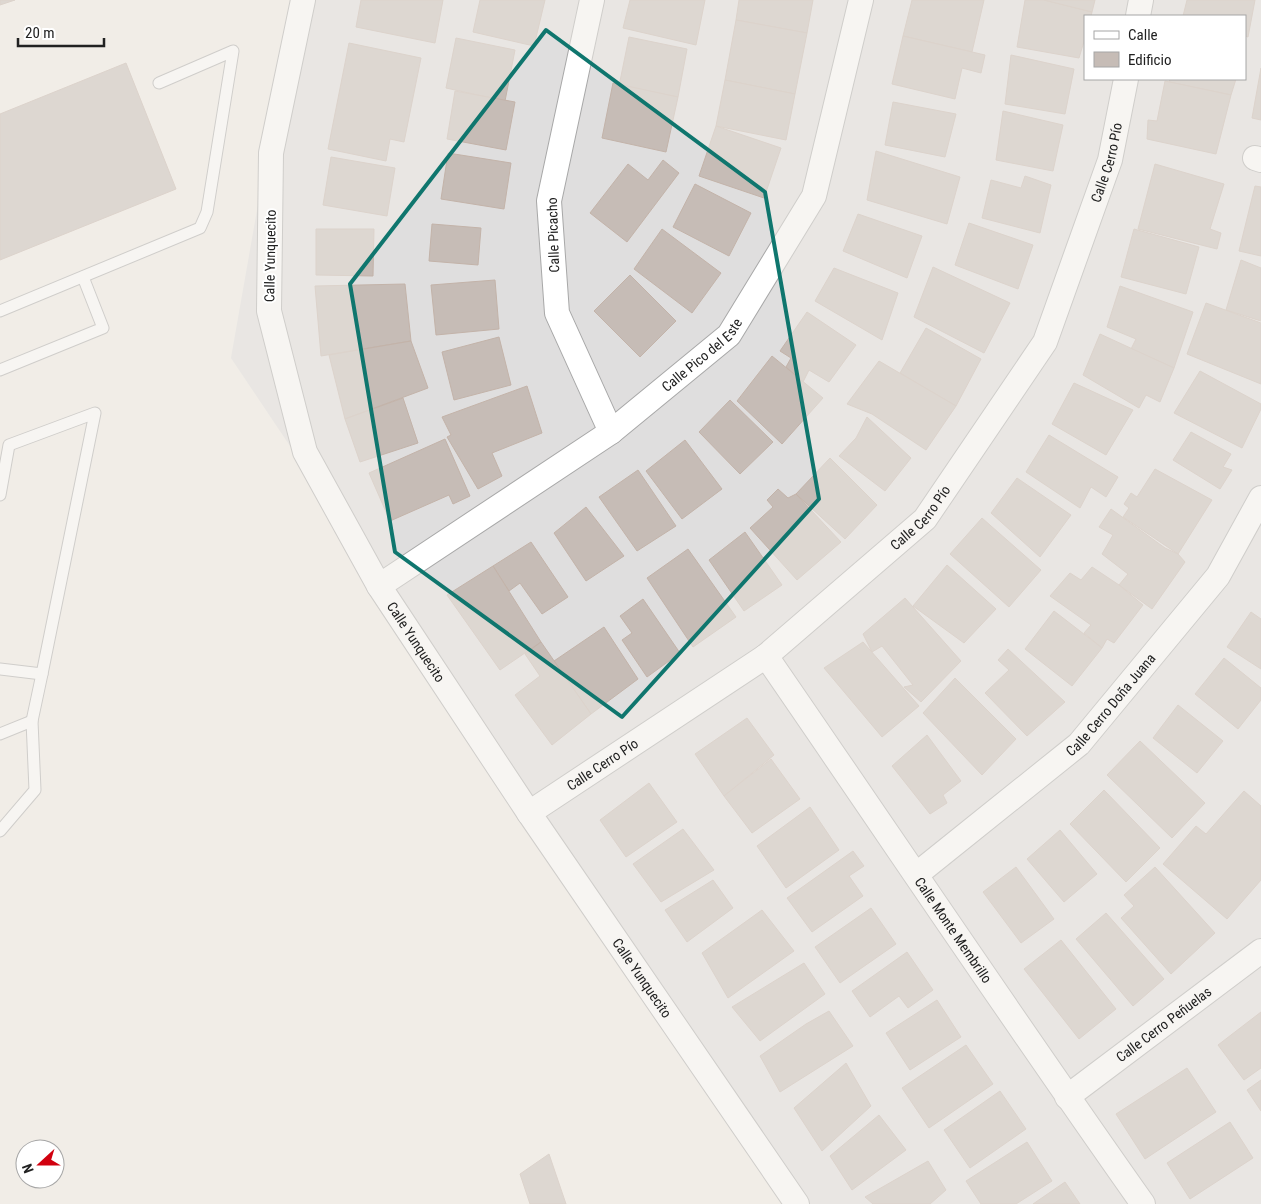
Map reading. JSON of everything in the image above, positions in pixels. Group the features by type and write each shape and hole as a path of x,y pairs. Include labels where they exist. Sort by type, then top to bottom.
{"street":[{"name":"Calle Yunquecito","path":"303,0 271,153 269,311 305,452 379,586 530,813 797,1204"},
{"name":"Calle Picacho","path":"592,0 549,201 557,313 611,432"},
{"name":"Calle Pico del Este","path":"379,586 611,432 728,336 814,196 861,0"},
{"path":"1138,15 1141,0"},
{"name":"Calle Cerro Pío","path":"530,813 766,656 925,519 1045,342 1110,160 1126,80"},
{"name":"Calle Cerro Doña Juana","path":"917,874 1079,744 1218,576 1261,498"},
{"name":"Calle Monte Membrillo","path":"766,656 1143,1204"},
{"name":"Calle Cerro Peñuelas","path":"1068,1097 1261,950"}],"lane":[{"path":"0,311 200,228 208,212 233,51 159,83"},
{"path":"0,370 103,328 83,277"},
{"path":"0,495 9,445 95,413 32,722 35,790 0,831"},
{"path":"0,670 42,674"},
{"path":"0,734 32,722"}],"highlighted area":[{"path":"546,30 765,192 819,499 622,717 395,552 350,284"}],"shaded area":[{"path":"294,0 1261,0 1261,1204 798,1204 231,358"}],"building":[{"path":"0,0 15,0 0,5"},
{"path":"361,0 443,0 435,43 356,27"},
{"path":"480,0 545,0 534,46 473,32"},
{"path":"630,0 705,0 696,45 623,28"},
{"path":"739,0 813,0 807,33 736,20"},
{"path":"912,0 984,0 972,52 903,36"},
{"path":"1025,0 1044,0 1092,12 1091,15 1084,15 1084,41 1079,58 1017,47"},
{"path":"1044,0 1095,0 1092,12"},
{"path":"1187,0 1255,0 1248,37 1246,36 1246,15 1183,15"},
{"path":"736,20 807,33 795,94 725,80"},
{"path":"903,36 985,55 981,73 962,68 955,99 892,84"},
{"path":"629,37 687,49 678,97 619,86"},
{"path":"456,38 515,50 505,101 446,88"},
{"path":"349,43 421,58 404,142 390,139 386,161 328,149"},
{"path":"1011,55 1074,69 1065,114 1005,104"},
{"path":"126,63 176,189 0,260 0,114"},
{"path":"1261,68 1261,120 1252,118"},
{"path":"725,80 795,94 786,140 716,126"},
{"path":"1170,80 1236,80 1231,95 1169,82"},
{"path":"1165,81 1231,95 1216,154 1147,139 1148,120 1157,121"},
{"path":"613,83 678,97 666,152 602,138"},
{"path":"455,91 515,102 506,150 447,139"},
{"path":"893,102 956,114 945,157 885,145"},
{"path":"1003,111 1063,125 1053,171 996,160"},
{"path":"716,126 781,148 764,198 699,176"},
{"path":"876,151 960,177 947,224 867,200"},
{"path":"448,153 511,163 504,209 441,199"},
{"path":"331,157 395,168 387,216 323,205"},
{"path":"663,160 679,173 627,242 590,213 628,164 648,180"},
{"path":"1155,164 1224,184 1210,229 1221,233 1217,249 1138,229"},
{"path":"1025,176 1051,185 1040,233 982,218 991,180 1021,188"},
{"path":"695,184 751,213 729,256 673,227"},
{"path":"1255,186 1261,187 1261,256 1239,251"},
{"path":"858,214 922,236 907,278 843,251"},
{"path":"969,223 1033,245 1018,289 955,265"},
{"path":"432,224 481,228 478,265 429,261"},
{"path":"316,229 374,229 373,276 316,275"},
{"path":"662,229 721,273 692,313 634,269"},
{"path":"1134,229 1199,247 1186,294 1121,277"},
{"path":"1241,260 1261,268 1261,321 1226,310"},
{"path":"933,267 1010,303 984,353 914,317"},
{"path":"834,268 898,293 882,340 815,301"},
{"path":"630,275 676,321 640,357 594,311"},
{"path":"495,280 499,329 436,335 431,285"},
{"path":"405,284 411,341 321,356 315,286"},
{"path":"1120,286 1193,312 1174,368 1131,349 1136,339 1107,327"},
{"path":"1206,303 1261,323 1261,384 1187,354"},
{"path":"807,312 856,345 829,382 809,370 803,382 786,367 791,358 780,351"},
{"path":"926,328 981,359 956,406 900,373"},
{"path":"1100,334 1174,368 1160,402 1146,395 1139,408 1083,375"},
{"path":"499,337 511,385 454,400 442,352"},
{"path":"411,341 428,388 345,419 329,355"},
{"path":"772,356 823,398 782,444 737,401"},
{"path":"879,361 956,406 926,450 872,414 847,404"},
{"path":"1200,371 1261,404 1261,409 1242,448 1174,413"},
{"path":"1074,383 1133,410 1106,455 1052,424"},
{"path":"527,386 542,433 492,453 502,476 478,489 447,437 451,435 442,417"},
{"path":"403,398 418,443 360,462 345,419"},
{"path":"730,400 773,442 740,474 699,432"},
{"path":"867,417 911,458 885,491 839,456 856,438"},
{"path":"1191,432 1231,454 1223,467 1232,470 1220,489 1173,460"},
{"path":"1049,435 1118,477 1106,497 1091,487 1080,508 1026,472"},
{"path":"445,439 470,496 453,504 449,495 390,521 369,473"},
{"path":"685,440 722,489 682,519 646,471"},
{"path":"830,458 877,505 845,539 796,494"},
{"path":"1155,469 1212,500 1178,554 1123,517 1129,508 1124,504 1131,493 1137,497"},
{"path":"638,470 676,526 637,551 599,497"},
{"path":"1017,478 1071,515 1040,557 991,513"},
{"path":"778,489 788,498 796,494 841,542 797,580 750,528 773,507 767,500"},
{"path":"586,507 624,556 586,581 554,533"},
{"path":"1111,509 1165,548 1178,554 1185,562 1152,609 1119,585 1128,574 1102,554 1113,535 1099,527"},
{"path":"982,518 1041,570 1009,607 950,554"},
{"path":"745,532 782,585 744,611 709,560"},
{"path":"531,542 568,597 542,614 520,583 509,591 493,566"},
{"path":"688,549 736,617 693,647 647,578"},
{"path":"947,565 996,609 964,643 913,606"},
{"path":"493,566 541,642 500,670 447,595"},
{"path":"1092,567 1119,585 1143,605 1114,643 1107,639 1102,648 1084,633 1091,625 1050,596 1070,573 1081,580"},
{"path":"905,598 961,661 921,702 904,687 913,685 882,646 872,652 863,634"},
{"path":"643,599 680,653 647,677 622,640 632,633 620,616"},
{"path":"1054,611 1102,648 1072,686 1025,649"},
{"path":"1251,612 1261,619 1261,669 1227,647"},
{"path":"604,627 638,679 591,714 554,661"},
{"path":"541,642 591,714 552,745 515,695 540,676 525,654"},
{"path":"863,642 919,706 882,737 824,668"},
{"path":"1008,649 1065,702 1027,736 985,693 1009,670 998,660"},
{"path":"1224,658 1261,688 1261,700 1238,729 1195,694"},
{"path":"955,678 1016,739 982,775 923,713"},
{"path":"1178,705 1223,741 1197,773 1153,738"},
{"path":"747,718 774,755 724,796 695,754"},
{"path":"927,735 961,781 943,795 947,803 930,814 892,766"},
{"path":"1140,741 1205,803 1172,838 1107,775"},
{"path":"771,759 800,799 752,833 724,796"},
{"path":"649,783 677,822 626,857 600,820"},
{"path":"1104,790 1160,848 1126,882 1070,824"},
{"path":"1244,791 1261,806 1261,880 1227,919 1163,864 1196,826 1206,834"},
{"path":"810,807 839,850 786,888 757,846"},
{"path":"683,829 714,870 661,902 633,864"},
{"path":"1060,830 1097,874 1064,902 1027,859"},
{"path":"853,851 864,866 849,876 863,896 812,932 787,898"},
{"path":"1016,867 1054,919 1021,943 983,892"},
{"path":"1155,867 1215,933 1171,974 1121,918 1134,906 1124,895"},
{"path":"713,880 733,908 687,942 665,910"},
{"path":"871,908 896,944 840,983 815,947"},
{"path":"762,910 794,951 728,998 702,953"},
{"path":"1106,913 1164,979 1133,1006 1076,939"},
{"path":"1061,940 1116,1009 1079,1039 1024,969"},
{"path":"907,952 933,990 908,1008 899,996 870,1017 852,991"},
{"path":"804,963 825,994 760,1041 732,1007"},
{"path":"937,1000 961,1037 910,1070 886,1033"},
{"path":"829,1011 853,1046 780,1092 760,1056 806,1024"},
{"path":"1261,1012 1261,1068 1244,1080 1218,1045"},
{"path":"966,1045 993,1084 929,1128 902,1088"},
{"path":"846,1063 871,1106 822,1151 794,1108"},
{"path":"1187,1068 1216,1112 1145,1159 1116,1114"},
{"path":"1261,1080 1261,1111 1247,1090"},
{"path":"1000,1091 1026,1129 970,1168 944,1130"},
{"path":"879,1115 906,1150 852,1190 830,1156"},
{"path":"1230,1122 1253,1158 1190,1199 1167,1163"},
{"path":"1027,1142 1052,1181 1016,1204 981,1204 966,1181"},
{"path":"549,1154 566,1204 530,1204 520,1174"},
{"path":"928,1161 946,1190 930,1204 873,1204 865,1197"},
{"path":"1065,1182 1080,1204 1033,1204"}]}
